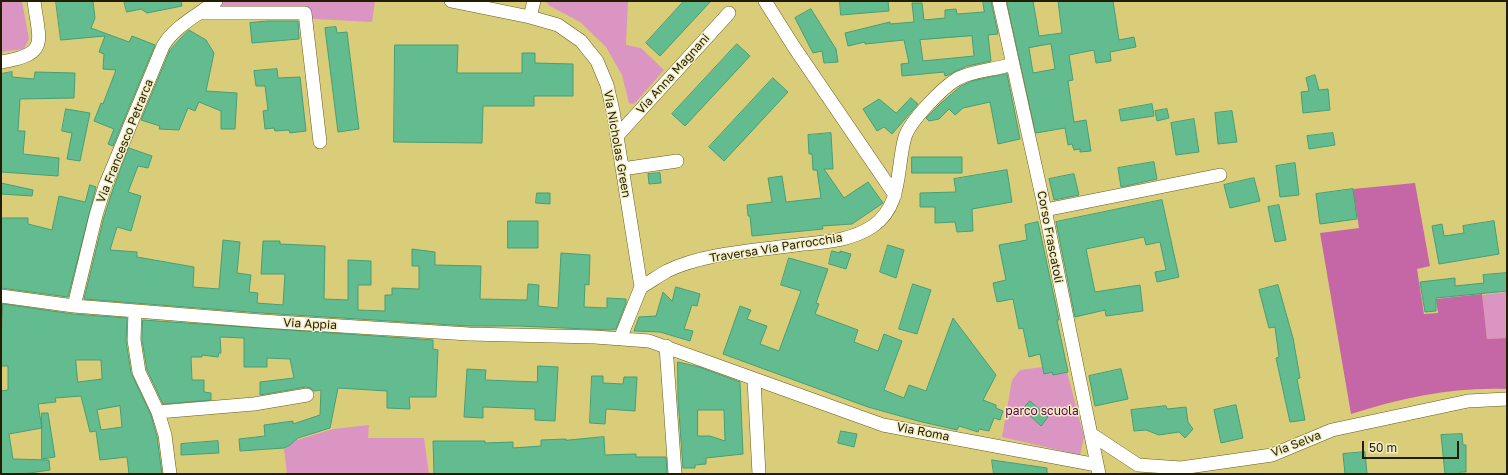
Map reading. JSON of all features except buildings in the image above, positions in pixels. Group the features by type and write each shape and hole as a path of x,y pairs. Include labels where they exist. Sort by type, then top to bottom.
{"street":[{"path":"1,62 22,59 34,52 39,39 34,1"},
{"name":"Via Francesco Petrarca","path":"74,306 96,215 105,186 163,46 169,37 180,27 202,13 216,1"},
{"name":"Via Nicholas Green","path":"451,1 530,17 558,26 581,41 597,61 607,85 617,136 641,287"},
{"path":"530,17 534,1"},
{"path":"765,1 794,47 894,195"},
{"name":"Corso Frascatoli","path":"999,1 1045,210 1098,469"},
{"name":"Via Anna Magnani","path":"617,136 729,12"},
{"path":"202,13 306,14 320,142"},
{"name":"Traversa Via Parrocchia","path":"641,287 667,271 702,260 736,253 843,239 854,236 873,226 882,219 889,210 894,195 906,136 914,121 956,80 964,76 1012,64"},
{"path":"622,169 677,161"},
{"path":"1045,210 1220,175"},
{"path":"620,339 641,287"},
{"name":"Via Appia","path":"1,296 74,306 134,312 261,321 468,334 620,339"},
{"path":"134,312 134,340 139,372 158,412 165,435 170,474"},
{"name":"Via Roma","path":"620,339 649,341 666,346 754,380 883,425 1098,469"},
{"path":"666,346 675,474"},
{"path":"754,380 759,474"},
{"path":"158,412 254,404 308,395"},
{"name":"Via Selva","path":"1091,432 1138,465 1181,468 1272,455 1332,430 1468,401 1507,399"}],"green space":[{"path":"1,1 22,1 29,39 24,49 1,52"},
{"path":"213,1 375,1 372,22 202,13"},
{"path":"545,1 628,1 626,45 641,48 664,70 635,103 629,103 622,75 606,47 580,22 550,6"},
{"path":"1507,292 1507,338 1487,339 1482,295"},
{"name":"parco scuola","path":"1065,364 1084,437 1080,455 1002,437 1012,380 1020,370"},
{"path":"369,425 368,438 424,438 429,474 287,474 284,449 297,440 333,429"}],"shaded area":[{"path":"1415,183 1430,266 1417,269 1424,314 1438,313 1436,299 1482,294 1487,339 1507,338 1507,389 1467,390 1428,395 1389,403 1351,414 1320,233 1359,228 1353,189"}]}
